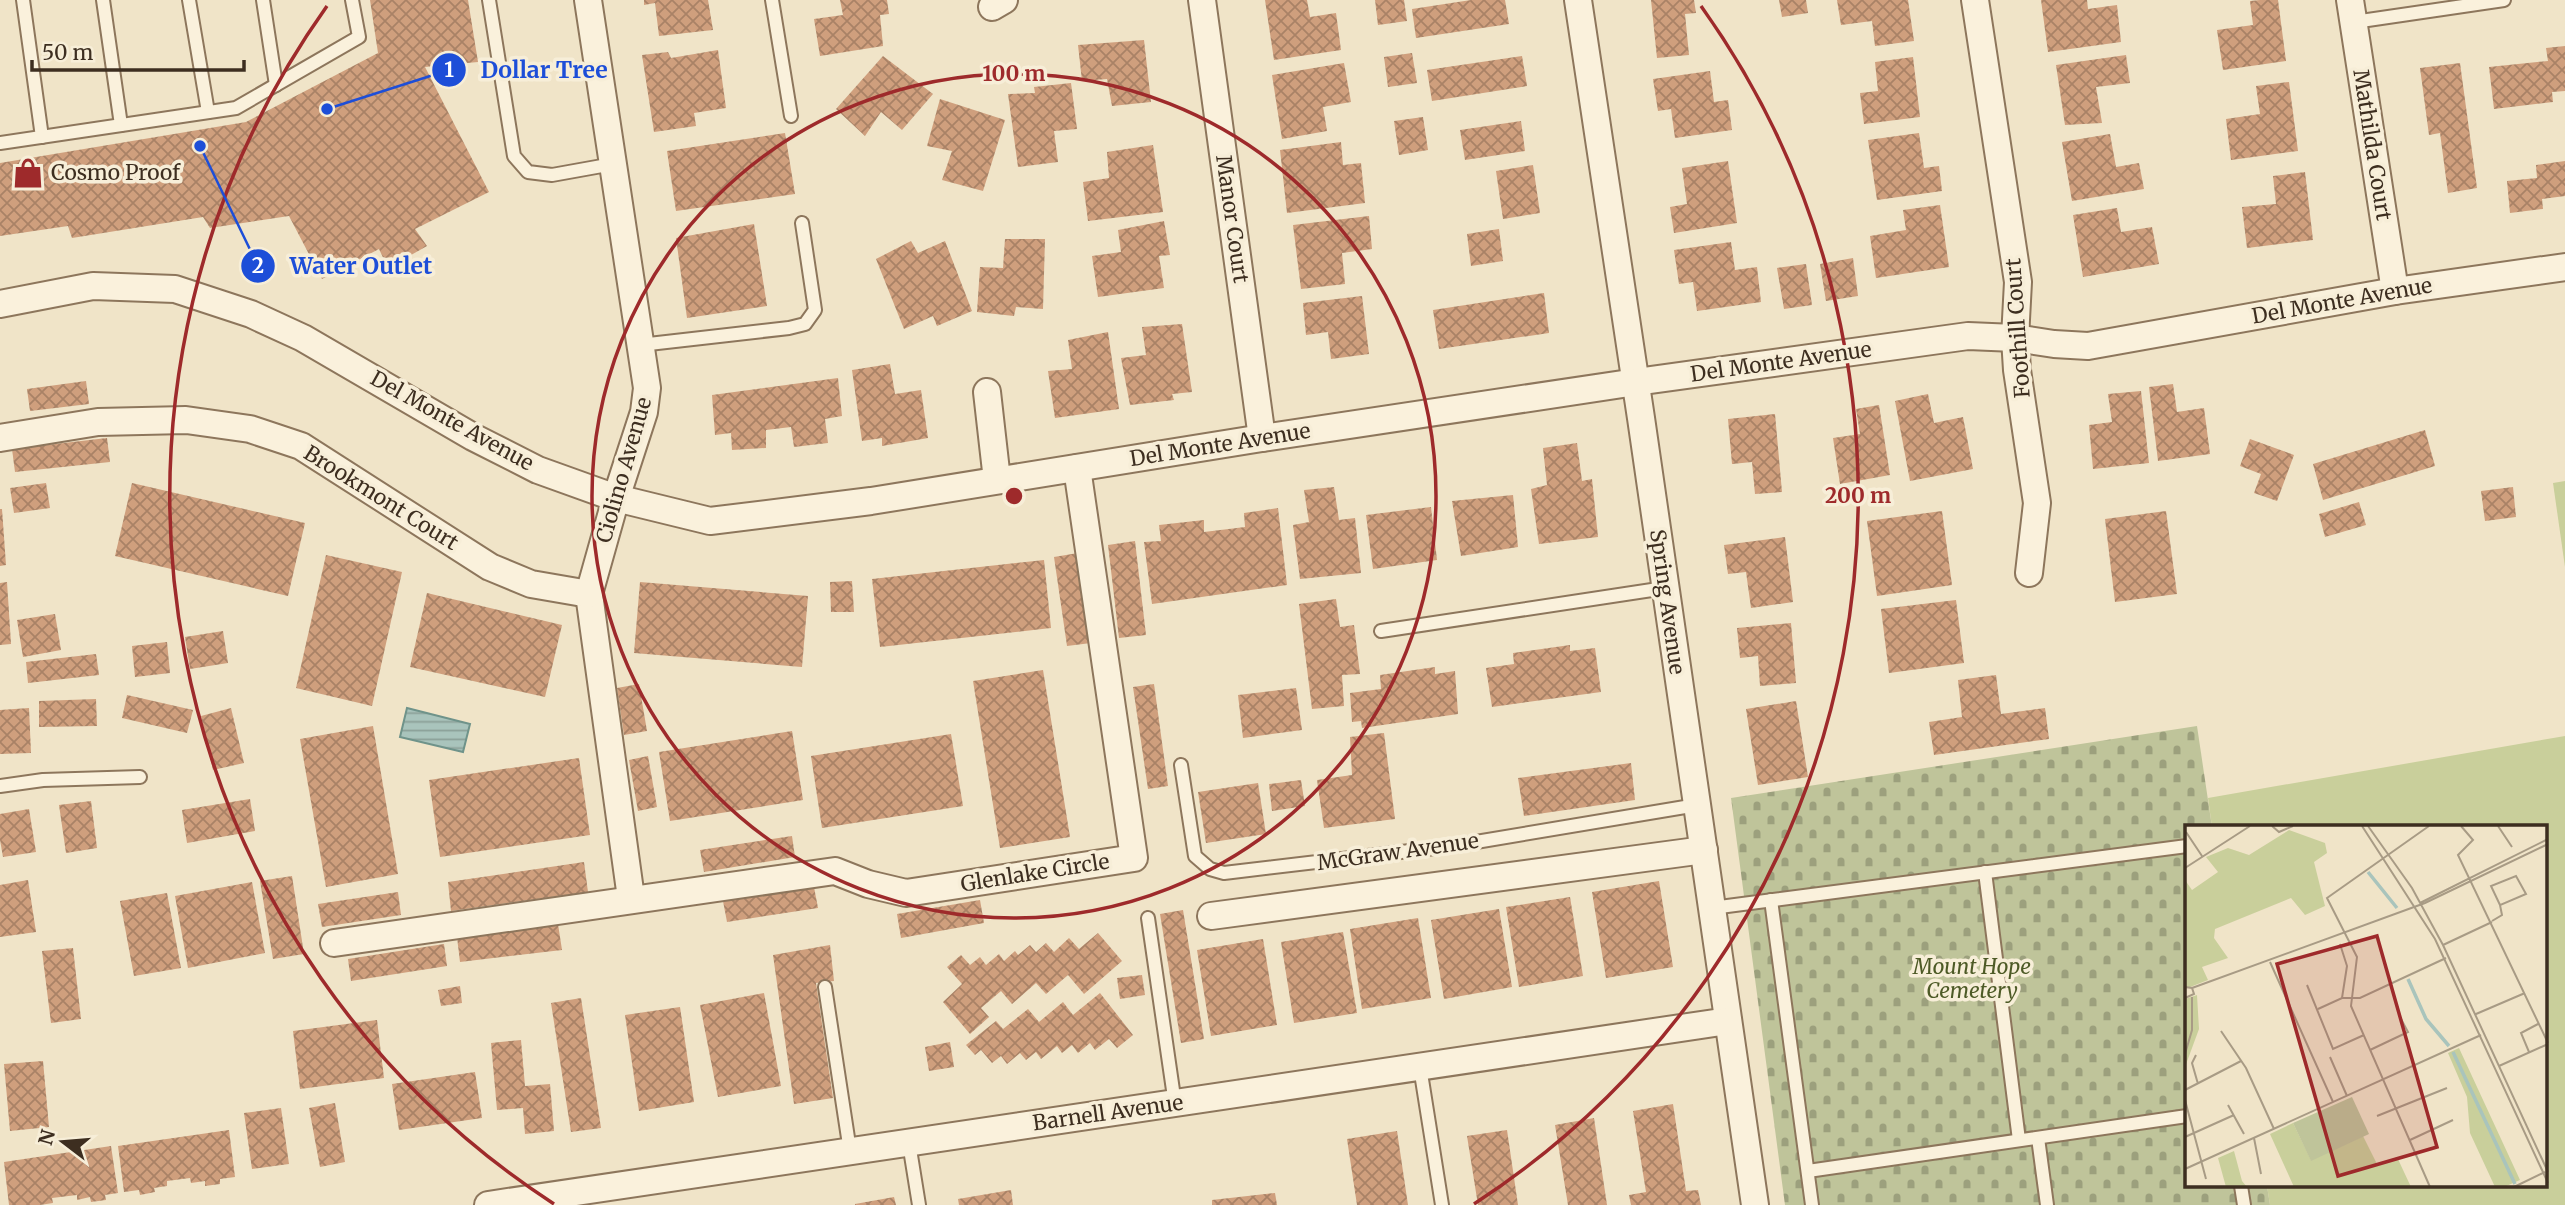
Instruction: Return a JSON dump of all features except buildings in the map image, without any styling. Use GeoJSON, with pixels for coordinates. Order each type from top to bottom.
{"type":"FeatureCollection","features":[{"type":"Feature","properties":{"kind":"street","name":"Ciolino Avenue"},"geometry":{"type":"LineString","coordinates":[[588,0],[647,388],[644,412],[589,594],[631,898]]}},
{"type":"Feature","properties":{"kind":"street","name":"Manor Court"},"geometry":{"type":"LineString","coordinates":[[1202,0],[1262,438]]}},
{"type":"Feature","properties":{"kind":"street","name":"Spring Avenue"},"geometry":{"type":"LineString","coordinates":[[1578,0],[1755,1205]]}},
{"type":"Feature","properties":{"kind":"street","name":"Foothill Court"},"geometry":{"type":"LineString","coordinates":[[1975,0],[2018,282],[2015,338],[2017,370],[2036,503],[2029,573]]}},
{"type":"Feature","properties":{"kind":"street","name":"Mathilda Court"},"geometry":{"type":"LineString","coordinates":[[2352,11],[2395,291]]}},
{"type":"Feature","properties":{"kind":"street","name":"Del Monte Avenue"},"geometry":{"type":"LineString","coordinates":[[0,304],[93,286],[175,289],[251,314],[303,338],[473,437],[538,470],[616,498],[710,521],[998,481],[1636,382],[1968,336],[2088,346],[2395,291],[2565,267]]}},
{"type":"Feature","properties":{"kind":"street"},"geometry":{"type":"LineString","coordinates":[[987,392],[998,481]]}},
{"type":"Feature","properties":{"kind":"street","name":"Brookmont Court"},"geometry":{"type":"LineString","coordinates":[[0,438],[98,422],[186,420],[250,429],[301,446],[490,567],[531,584],[589,594]]}},
{"type":"Feature","properties":{"kind":"street","name":"Glenlake Circle"},"geometry":{"type":"LineString","coordinates":[[631,898],[835,871],[868,884],[906,893],[1135,858],[1077,468]]}},
{"type":"Feature","properties":{"kind":"street","name":"McGraw Avenue"},"geometry":{"type":"LineString","coordinates":[[1211,916],[1704,850]]}},
{"type":"Feature","properties":{"kind":"street"},"geometry":{"type":"LineString","coordinates":[[334,943],[631,898]]}},
{"type":"Feature","properties":{"kind":"street","name":"Barnell Avenue"},"geometry":{"type":"LineString","coordinates":[[488,1205],[1728,1021]]}},
{"type":"Feature","properties":{"kind":"lane"},"geometry":{"type":"LineString","coordinates":[[23,0],[41,137]]}},
{"type":"Feature","properties":{"kind":"lane"},"geometry":{"type":"LineString","coordinates":[[103,0],[121,125]]}},
{"type":"Feature","properties":{"kind":"lane"},"geometry":{"type":"LineString","coordinates":[[189,0],[208,112]]}},
{"type":"Feature","properties":{"kind":"lane"},"geometry":{"type":"LineString","coordinates":[[262,0],[276,85]]}},
{"type":"Feature","properties":{"kind":"lane"},"geometry":{"type":"LineString","coordinates":[[0,143],[236,108],[359,37],[352,0]]}},
{"type":"Feature","properties":{"kind":"lane"},"geometry":{"type":"LineString","coordinates":[[489,0],[514,156],[528,172],[552,175],[613,164]]}},
{"type":"Feature","properties":{"kind":"lane"},"geometry":{"type":"LineString","coordinates":[[772,0],[792,116]]}},
{"type":"Feature","properties":{"kind":"lane"},"geometry":{"type":"LineString","coordinates":[[2352,11],[2504,0]]}},
{"type":"Feature","properties":{"kind":"lane"},"geometry":{"type":"LineString","coordinates":[[640,345],[805,324],[815,310],[802,223]]}},
{"type":"Feature","properties":{"kind":"lane"},"geometry":{"type":"LineString","coordinates":[[1381,631],[1665,588]]}},
{"type":"Feature","properties":{"kind":"lane","name":"McGraw Avenue"},"geometry":{"type":"LineString","coordinates":[[1181,765],[1195,856],[1210,869],[1224,873],[1452,846],[1698,805]]}},
{"type":"Feature","properties":{"kind":"lane"},"geometry":{"type":"LineString","coordinates":[[0,786],[43,780],[140,777]]}},
{"type":"Feature","properties":{"kind":"lane"},"geometry":{"type":"LineString","coordinates":[[1712,908],[2185,846]]}},
{"type":"Feature","properties":{"kind":"lane"},"geometry":{"type":"LineString","coordinates":[[1985,872],[2019,1140]]}},
{"type":"Feature","properties":{"kind":"lane"},"geometry":{"type":"LineString","coordinates":[[1771,900],[1812,1205]]}},
{"type":"Feature","properties":{"kind":"lane"},"geometry":{"type":"LineString","coordinates":[[1148,918],[1175,1104]]}},
{"type":"Feature","properties":{"kind":"lane"},"geometry":{"type":"LineString","coordinates":[[825,986],[850,1151]]}},
{"type":"Feature","properties":{"kind":"lane"},"geometry":{"type":"LineString","coordinates":[[1420,1067],[1442,1205]]}},
{"type":"Feature","properties":{"kind":"lane"},"geometry":{"type":"LineString","coordinates":[[1808,1171],[2185,1116]]}},
{"type":"Feature","properties":{"kind":"lane"},"geometry":{"type":"LineString","coordinates":[[2038,1138],[2047,1205]]}},
{"type":"Feature","properties":{"kind":"lane"},"geometry":{"type":"LineString","coordinates":[[909,1143],[919,1205]]}},
{"type":"Feature","properties":{"kind":"green space"},"geometry":{"type":"Polygon","coordinates":[[[2565,481],[2565,567],[2553,483],[2565,481]]]}},
{"type":"Feature","properties":{"kind":"green space","name":"Mount Hope Cemetery"},"geometry":{"type":"Polygon","coordinates":[[[2197,726],[2212,825],[2185,825],[2185,1188],[2267,1188],[2270,1205],[1785,1205],[1731,798],[2197,726]]]}},
{"type":"Feature","properties":{"kind":"green space"},"geometry":{"type":"Polygon","coordinates":[[[2565,736],[2565,1205],[2270,1205],[2267,1188],[2548,1188],[2548,825],[2212,825],[2208,798],[2565,736]]]}},
{"type":"Feature","properties":{"kind":"water"},"geometry":{"type":"Polygon","coordinates":[[[407,708],[470,724],[463,752],[400,737],[407,708]]]}},
{"type":"Feature","properties":{"kind":"place","name":"Dollar Tree"},"geometry":{"type":"Point","coordinates":[327,109]}},
{"type":"Feature","properties":{"kind":"place","name":"Water Outlet"},"geometry":{"type":"Point","coordinates":[200,146]}},
{"type":"Feature","properties":{"kind":"place","name":"Cosmo Proof"},"geometry":{"type":"Point","coordinates":[28,173]}}]}
